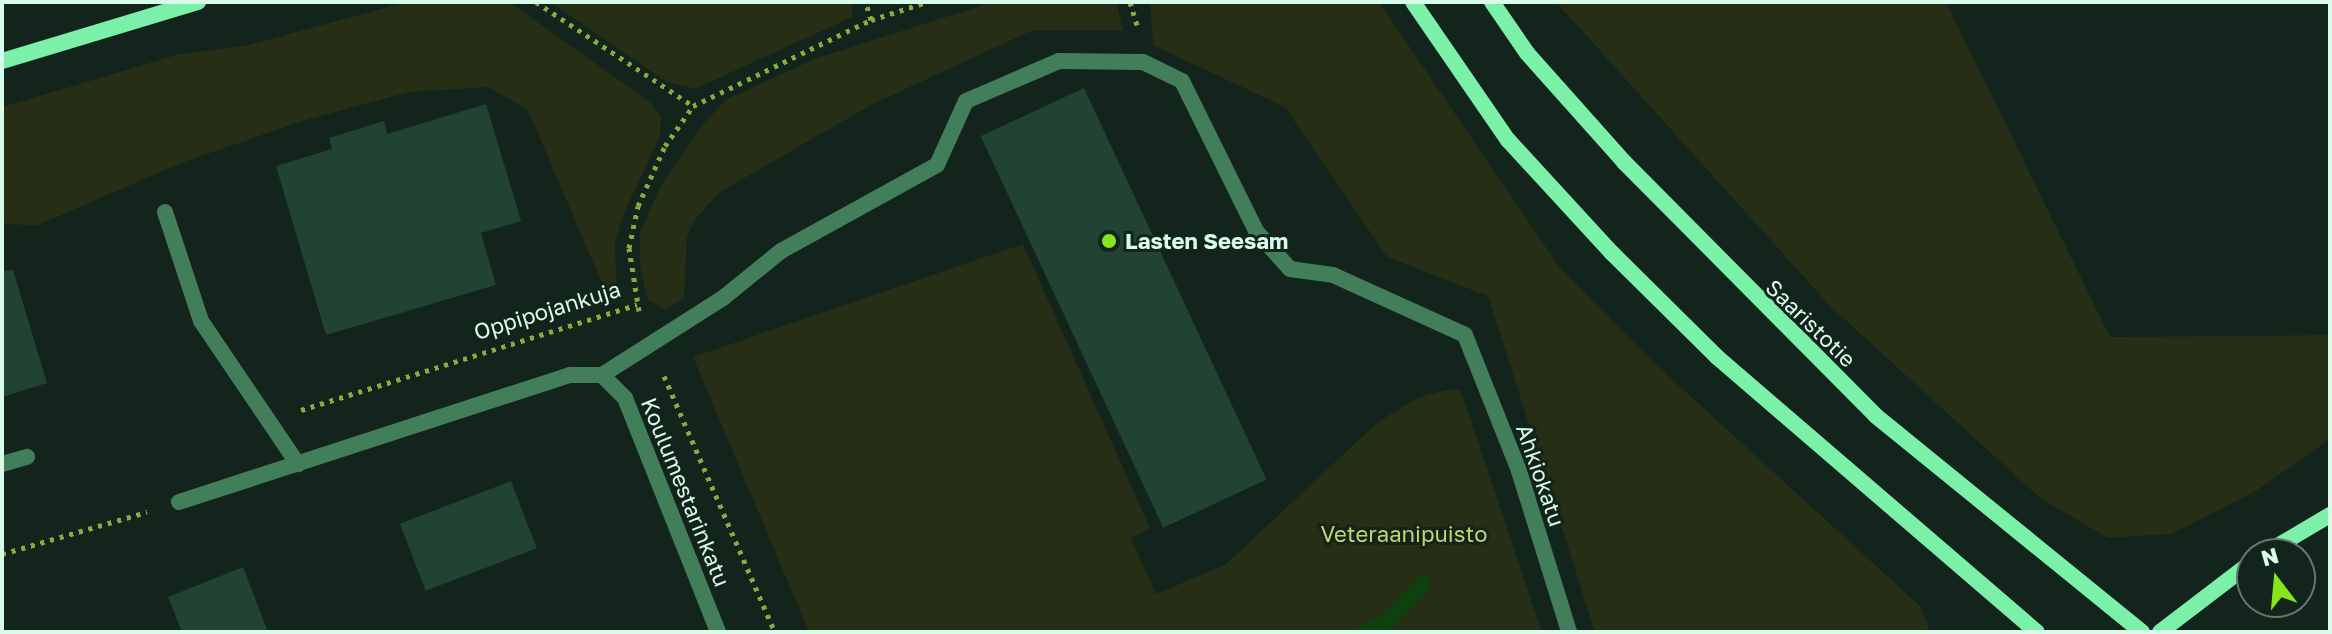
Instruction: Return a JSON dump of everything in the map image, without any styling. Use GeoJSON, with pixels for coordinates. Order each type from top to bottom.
{"type":"FeatureCollection","features":[{"type":"Feature","properties":{"kind":"main road"},"geometry":{"type":"LineString","coordinates":[[2,61],[198,2]]}},
{"type":"Feature","properties":{"kind":"main road"},"geometry":{"type":"LineString","coordinates":[[1413,2],[1508,140],[1612,253],[1717,357],[2037,632]]}},
{"type":"Feature","properties":{"kind":"main road","name":"Saaristotie"},"geometry":{"type":"LineString","coordinates":[[1492,2],[1527,53],[1624,162],[1865,406],[2142,632]]}},
{"type":"Feature","properties":{"kind":"main road"},"geometry":{"type":"LineString","coordinates":[[2291,538],[2330,515]]}},
{"type":"Feature","properties":{"kind":"main road"},"geometry":{"type":"LineString","coordinates":[[2160,632],[2236,574]]}},
{"type":"Feature","properties":{"kind":"street","name":"Ahkiokatu"},"geometry":{"type":"LineString","coordinates":[[652,340],[723,298],[781,251],[937,165],[966,101],[1059,61],[1143,62],[1182,81],[1256,231],[1290,269],[1333,275],[1465,335],[1519,471],[1569,632]]}},
{"type":"Feature","properties":{"kind":"street"},"geometry":{"type":"LineString","coordinates":[[165,212],[201,321],[298,464]]}},
{"type":"Feature","properties":{"kind":"street"},"geometry":{"type":"LineString","coordinates":[[179,502],[570,375],[602,375],[652,340]]}},
{"type":"Feature","properties":{"kind":"street","name":"Koulumestarinkatu"},"geometry":{"type":"LineString","coordinates":[[602,375],[625,398],[718,632]]}},
{"type":"Feature","properties":{"kind":"street"},"geometry":{"type":"LineString","coordinates":[[2,464],[27,457]]}},
{"type":"Feature","properties":{"kind":"path"},"geometry":{"type":"LineString","coordinates":[[536,2],[693,106]]}},
{"type":"Feature","properties":{"kind":"path"},"geometry":{"type":"LineString","coordinates":[[866,2],[871,20]]}},
{"type":"Feature","properties":{"kind":"path","name":"Oppipojankuja"},"geometry":{"type":"LineString","coordinates":[[270,422],[637,305],[629,248],[638,206],[665,146],[693,106],[871,20],[927,2]]}},
{"type":"Feature","properties":{"kind":"path"},"geometry":{"type":"LineString","coordinates":[[637,305],[775,632]]}},
{"type":"Feature","properties":{"kind":"path"},"geometry":{"type":"LineString","coordinates":[[2,554],[179,502]]}},
{"type":"Feature","properties":{"kind":"green space"},"geometry":{"type":"Polygon","coordinates":[[[407,2],[509,2],[650,102],[661,116],[660,137],[623,215],[615,244],[617,295],[609,300],[528,110],[488,87],[409,92],[302,121],[181,163],[36,226],[2,223],[2,107],[180,54],[245,46],[407,2]]]}},
{"type":"Feature","properties":{"kind":"green space"},"geometry":{"type":"Polygon","coordinates":[[[550,2],[852,2],[852,17],[695,89],[667,82],[550,2]]]}},
{"type":"Feature","properties":{"kind":"green space"},"geometry":{"type":"Polygon","coordinates":[[[993,2],[1116,2],[1123,30],[1033,30],[873,104],[720,192],[696,218],[687,236],[684,298],[665,310],[648,300],[640,267],[640,233],[660,187],[702,125],[727,99],[817,58],[993,2]]]}},
{"type":"Feature","properties":{"kind":"green space"},"geometry":{"type":"Polygon","coordinates":[[[1150,2],[1379,2],[1560,268],[1652,361],[1921,607],[1930,632],[1595,632],[1488,296],[1387,257],[1285,107],[1153,45],[1150,2]]]}},
{"type":"Feature","properties":{"kind":"green space"},"geometry":{"type":"Polygon","coordinates":[[[1556,2],[1946,2],[2110,337],[2330,335],[2330,439],[2256,491],[2171,534],[2108,538],[2040,498],[1830,306],[1556,2]]]}},
{"type":"Feature","properties":{"kind":"green space","name":"Veteraanipuisto"},"geometry":{"type":"Polygon","coordinates":[[[1023,244],[1150,528],[1131,538],[1156,594],[1225,565],[1378,422],[1419,397],[1450,389],[1461,391],[1542,632],[809,632],[693,357],[1023,244]]]}},
{"type":"Feature","properties":{"kind":"building"},"geometry":{"type":"Polygon","coordinates":[[[1084,88],[1267,480],[1163,528],[981,136],[1084,88]]]}},
{"type":"Feature","properties":{"kind":"building"},"geometry":{"type":"Polygon","coordinates":[[[486,104],[521,221],[481,233],[496,285],[326,335],[276,166],[332,149],[329,138],[384,121],[387,134],[486,104]]]}},
{"type":"Feature","properties":{"kind":"building"},"geometry":{"type":"Polygon","coordinates":[[[13,270],[47,383],[2,397],[2,271],[13,270]]]}},
{"type":"Feature","properties":{"kind":"building"},"geometry":{"type":"Polygon","coordinates":[[[511,481],[537,548],[426,591],[400,524],[511,481]]]}},
{"type":"Feature","properties":{"kind":"building"},"geometry":{"type":"Polygon","coordinates":[[[243,567],[268,632],[182,632],[168,597],[243,567]]]}},
{"type":"Feature","properties":{"kind":"waterway"},"geometry":{"type":"LineString","coordinates":[[1364,632],[1383,626],[1424,583]]}},
{"type":"Feature","properties":{"kind":"place","name":"Lasten Seesam"},"geometry":{"type":"Point","coordinates":[1109,241]}}]}
